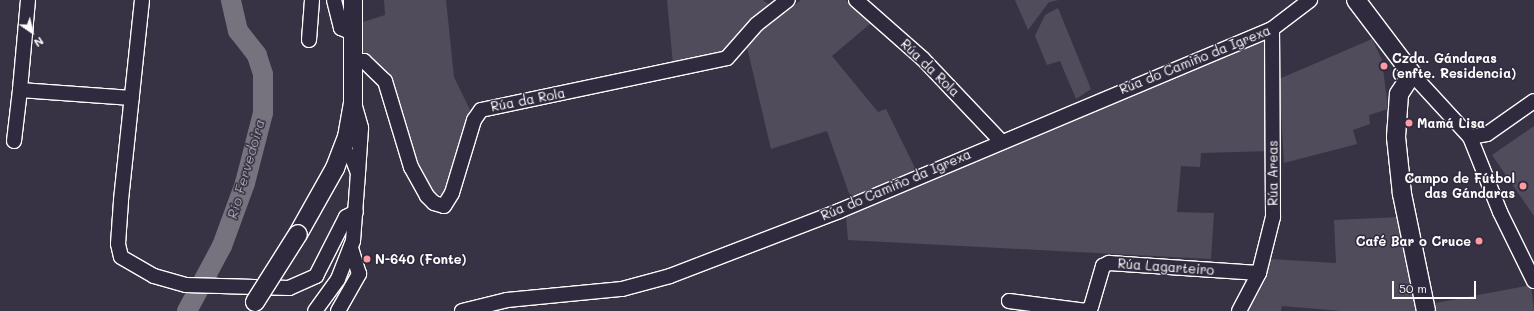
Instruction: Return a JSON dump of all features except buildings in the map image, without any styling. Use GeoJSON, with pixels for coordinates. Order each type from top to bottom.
{"type":"FeatureCollection","features":[{"type":"Feature","properties":{"kind":"main road"},"geometry":{"type":"LineString","coordinates":[[252,307],[298,234],[342,152],[353,102],[353,0]]}},
{"type":"Feature","properties":{"kind":"main road"},"geometry":{"type":"LineString","coordinates":[[1356,0],[1412,74],[1399,94],[1396,137],[1402,194],[1426,311]]}},
{"type":"Feature","properties":{"kind":"street"},"geometry":{"type":"LineString","coordinates":[[14,141],[28,0]]}},
{"type":"Feature","properties":{"kind":"street"},"geometry":{"type":"LineString","coordinates":[[142,0],[120,215],[121,257],[154,276],[186,284],[210,288],[289,288],[309,282],[325,262],[346,217],[356,212]]}},
{"type":"Feature","properties":{"kind":"street"},"geometry":{"type":"LineString","coordinates":[[309,40],[312,0]]}},
{"type":"Feature","properties":{"kind":"street"},"geometry":{"type":"LineString","coordinates":[[334,0],[341,28],[354,34]]}},
{"type":"Feature","properties":{"kind":"street","name":"Rúa da Rola"},"geometry":{"type":"LineString","coordinates":[[354,61],[367,63],[385,81],[411,167],[427,196],[434,203],[444,206],[452,193],[474,120],[481,110],[727,58],[757,24],[788,0]]}},
{"type":"Feature","properties":{"kind":"street","name":"Rúa da Rola"},"geometry":{"type":"LineString","coordinates":[[856,0],[923,60],[1000,140]]}},
{"type":"Feature","properties":{"kind":"street","name":"Rúa do Camiño da Igrexa"},"geometry":{"type":"LineString","coordinates":[[462,311],[507,300],[622,289],[670,276],[839,211],[1000,140],[1272,29],[1310,0]]}},
{"type":"Feature","properties":{"kind":"street","name":"Rúa Areas"},"geometry":{"type":"LineString","coordinates":[[1239,311],[1259,273],[1273,217],[1272,29]]}},
{"type":"Feature","properties":{"kind":"street"},"geometry":{"type":"LineString","coordinates":[[1412,74],[1468,137],[1500,212],[1534,281]]}},
{"type":"Feature","properties":{"kind":"street"},"geometry":{"type":"LineString","coordinates":[[20,90],[132,98]]}},
{"type":"Feature","properties":{"kind":"street"},"geometry":{"type":"LineString","coordinates":[[1468,137],[1487,134],[1534,101]]}},
{"type":"Feature","properties":{"kind":"street"},"geometry":{"type":"LineString","coordinates":[[315,311],[338,279],[351,248],[356,212],[361,128],[353,102]]}},
{"type":"Feature","properties":{"kind":"street"},"geometry":{"type":"LineString","coordinates":[[342,152],[352,158],[358,173]]}},
{"type":"Feature","properties":{"kind":"street"},"geometry":{"type":"LineString","coordinates":[[338,311],[359,274],[351,248]]}},
{"type":"Feature","properties":{"kind":"street","name":"Rúa Lagarteiro"},"geometry":{"type":"LineString","coordinates":[[1009,301],[1086,311],[1091,307],[1103,266],[1109,263],[1259,273]]}},
{"type":"Feature","properties":{"kind":"shaded area"},"geometry":{"type":"Polygon","coordinates":[[[384,0],[446,0],[454,77],[470,110],[452,186],[441,195],[431,190],[409,151],[389,79],[362,56],[363,22],[385,15],[384,0]]]}},
{"type":"Feature","properties":{"kind":"shaded area"},"geometry":{"type":"Polygon","coordinates":[[[667,0],[763,0],[773,8],[725,54],[673,64],[667,0]]]}},
{"type":"Feature","properties":{"kind":"shaded area"},"geometry":{"type":"Polygon","coordinates":[[[801,0],[846,0],[871,23],[832,56],[878,112],[886,109],[917,172],[851,199],[827,131],[771,149],[746,43],[801,0]]]}},
{"type":"Feature","properties":{"kind":"shaded area"},"geometry":{"type":"Polygon","coordinates":[[[1015,0],[1059,0],[1049,2],[1028,30],[1015,0]]]}},
{"type":"Feature","properties":{"kind":"shaded area"},"geometry":{"type":"Polygon","coordinates":[[[1058,8],[1091,89],[1076,99],[1060,61],[1047,65],[1035,36],[1045,15],[1058,8]]]}},
{"type":"Feature","properties":{"kind":"shaded area"},"geometry":{"type":"Polygon","coordinates":[[[1266,39],[1270,151],[1201,153],[1200,167],[1181,166],[1177,212],[1214,213],[1211,259],[848,240],[846,216],[1266,39]]]}},
{"type":"Feature","properties":{"kind":"shaded area"},"geometry":{"type":"Polygon","coordinates":[[[1372,39],[1382,60],[1388,109],[1369,115],[1370,124],[1353,130],[1357,144],[1284,163],[1279,79],[1372,39]]]}},
{"type":"Feature","properties":{"kind":"shaded area","name":"Campo de Fútbol das Gándaras"},"geometry":{"type":"Polygon","coordinates":[[[1534,126],[1534,216],[1492,155],[1534,126]]]}},
{"type":"Feature","properties":{"kind":"shaded area"},"geometry":{"type":"Polygon","coordinates":[[[1400,217],[1420,311],[1341,311],[1282,306],[1281,311],[1248,311],[1266,279],[1270,259],[1336,263],[1334,220],[1400,217]]]}},
{"type":"Feature","properties":{"kind":"shaded area"},"geometry":{"type":"Polygon","coordinates":[[[1531,285],[1534,311],[1431,311],[1430,304],[1531,285]]]}},
{"type":"Feature","properties":{"kind":"waterway","name":"Río Fervedoira"},"geometry":{"type":"LineString","coordinates":[[187,311],[222,246],[245,183],[263,113],[263,74],[257,55],[238,31],[231,0]]}},
{"type":"Feature","properties":{"kind":"place","name":"Czda. Gándaras (enfte. Residencia)"},"geometry":{"type":"Point","coordinates":[1384,66]}},
{"type":"Feature","properties":{"kind":"place","name":"Mamá Lisa"},"geometry":{"type":"Point","coordinates":[1409,123]}},
{"type":"Feature","properties":{"kind":"place","name":"Campo de Fútbol das Gándaras"},"geometry":{"type":"Point","coordinates":[1523,186]}},
{"type":"Feature","properties":{"kind":"place","name":"Café Bar o Cruce"},"geometry":{"type":"Point","coordinates":[1479,241]}},
{"type":"Feature","properties":{"kind":"place","name":"N-640 (Fonte)"},"geometry":{"type":"Point","coordinates":[367,259]}}]}
